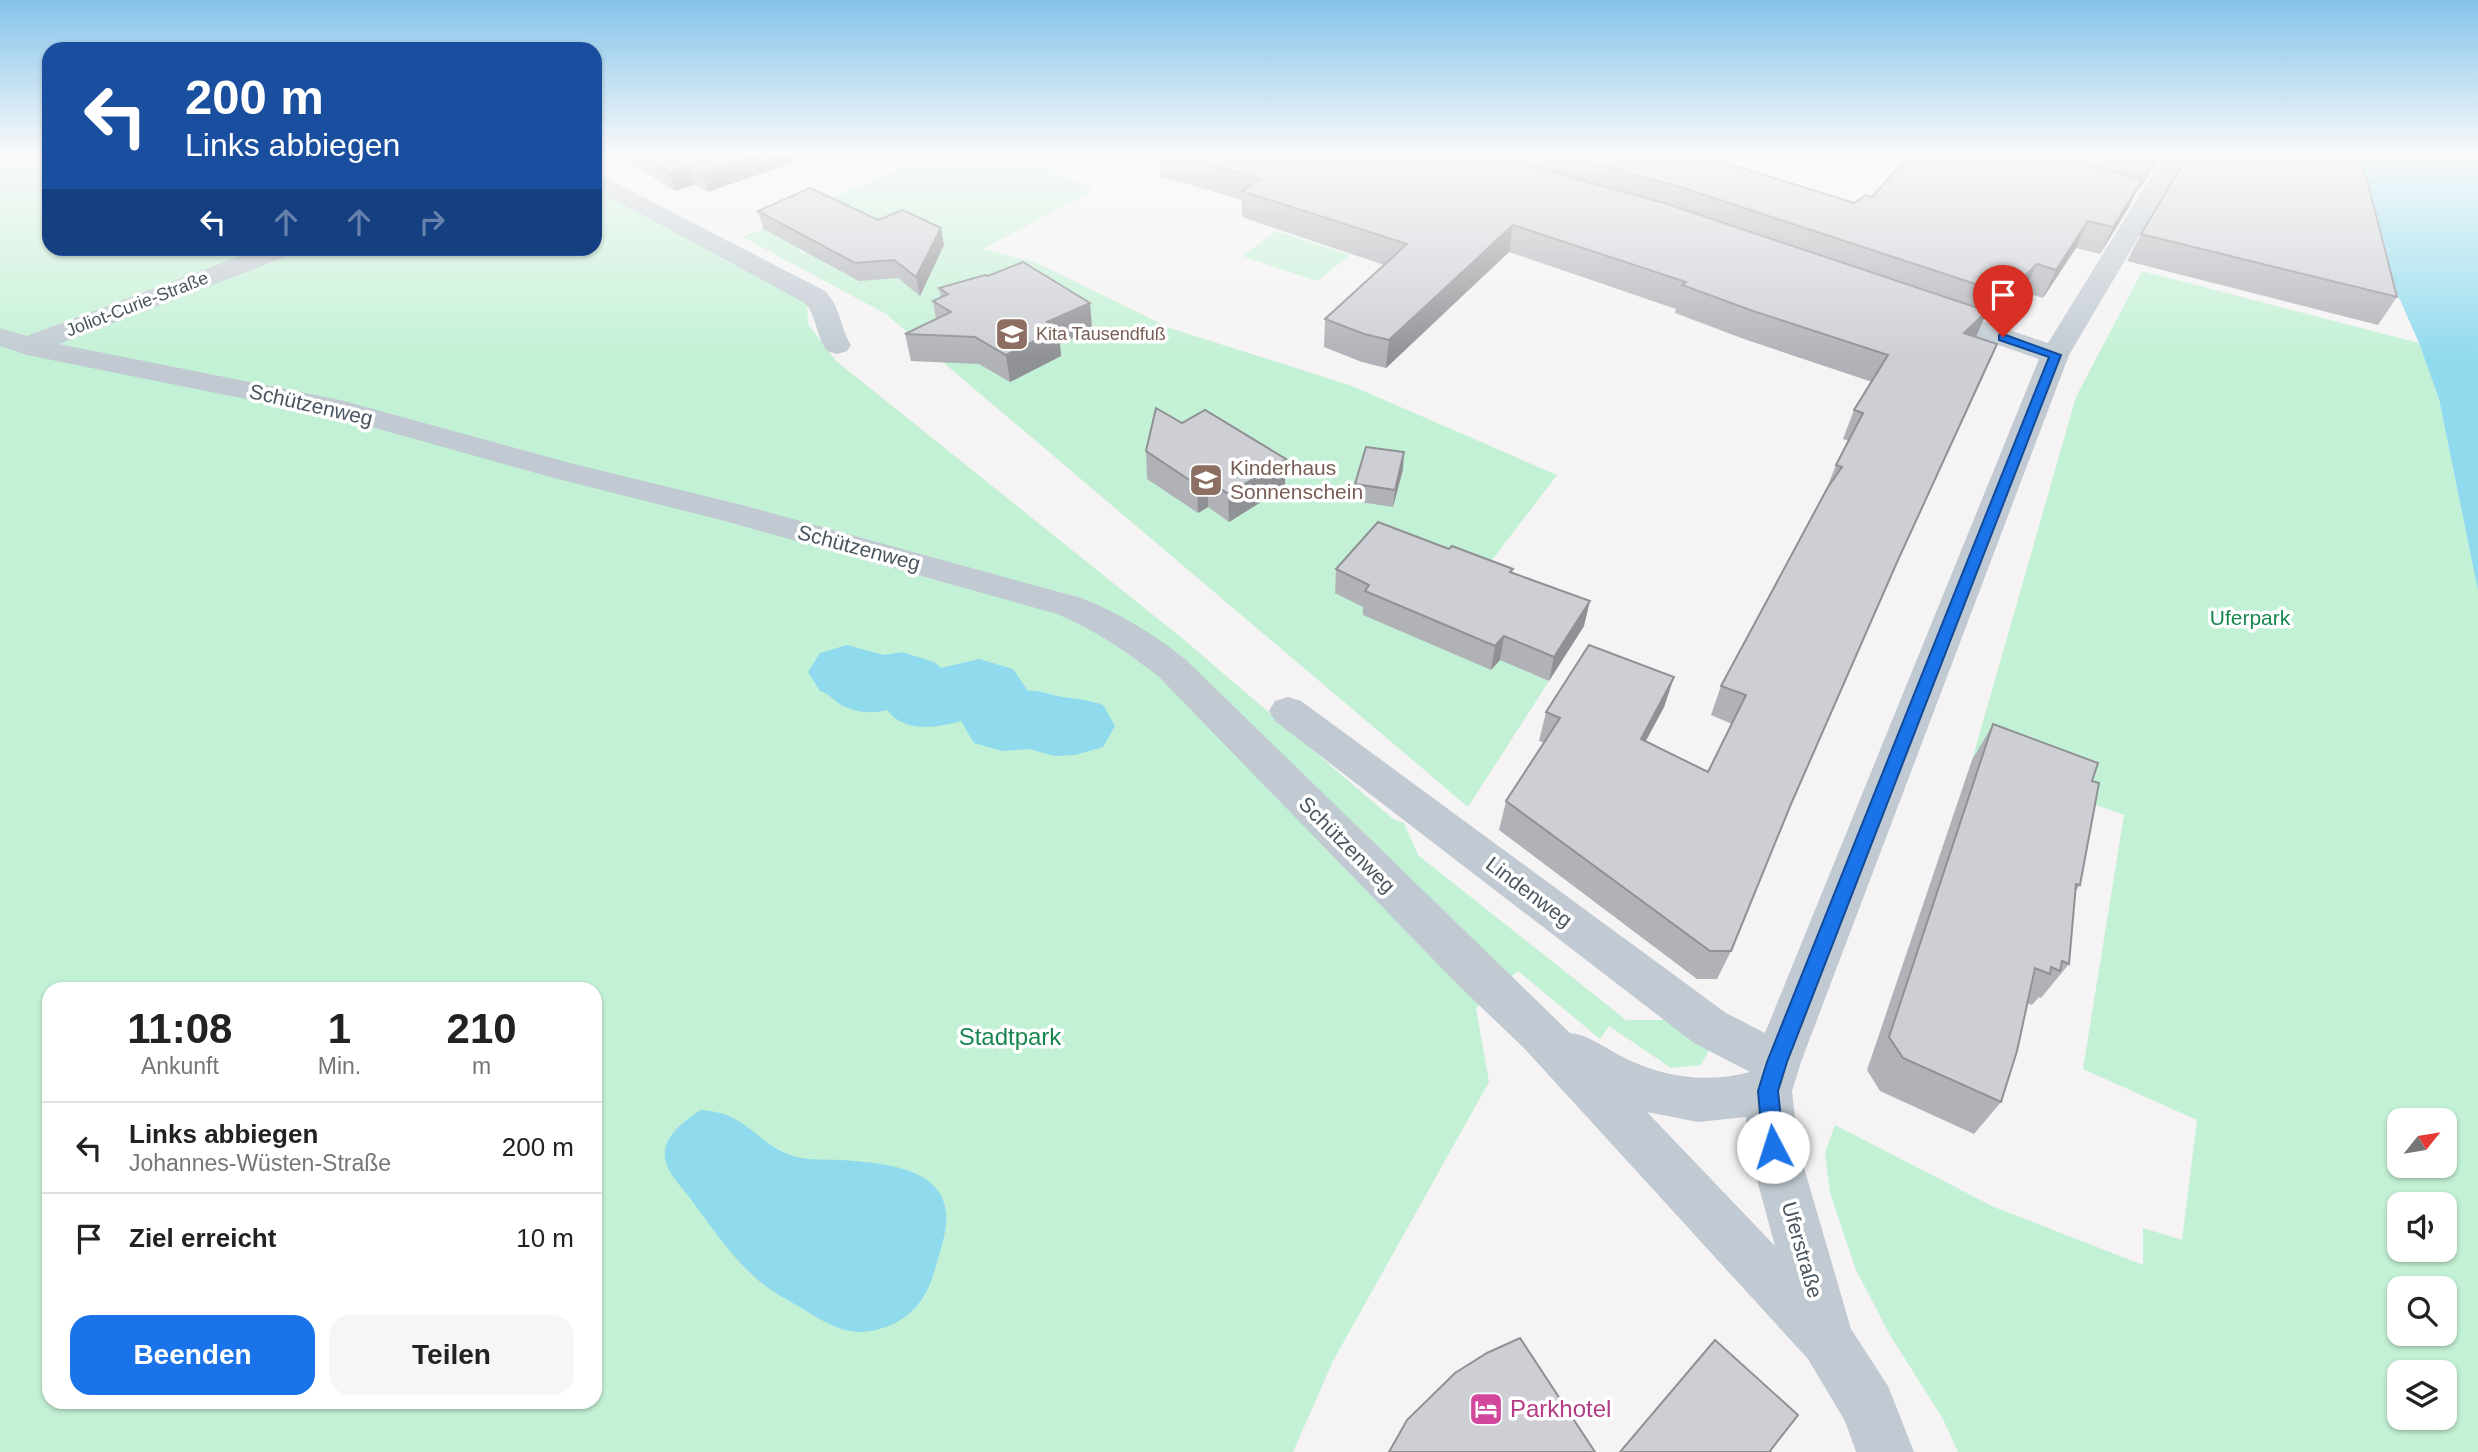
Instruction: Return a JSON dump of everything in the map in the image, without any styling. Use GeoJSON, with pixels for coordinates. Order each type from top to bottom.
{"type":"FeatureCollection","features":[{"type":"Feature","properties":{"kind":"street"},"geometry":{"type":"LineString","coordinates":[[677,223],[815,297],[825,306],[829,317],[828,329],[837,345]]}},
{"type":"Feature","properties":{"kind":"street","name":"Uferstraße"},"geometry":{"type":"LineString","coordinates":[[1827,1340],[1773,1147],[1773,1077],[2055,355],[2134,223]]}},
{"type":"Feature","properties":{"kind":"street","name":"Joliot-Curie-Straße"},"geometry":{"type":"LineString","coordinates":[[9,346],[264,256]]}},
{"type":"Feature","properties":{"kind":"street"},"geometry":{"type":"LineString","coordinates":[[1913,306],[2055,355]]}},
{"type":"Feature","properties":{"kind":"street","name":"Schützenweg"},"geometry":{"type":"LineString","coordinates":[[9,346],[340,410],[730,512],[1069,606],[1101,619],[1135,639],[1172,668],[1426,924],[1540,1033],[1827,1340]]}},
{"type":"Feature","properties":{"kind":"street","name":"Lindenweg"},"geometry":{"type":"LineString","coordinates":[[1288,711],[1773,1077]]}},
{"type":"Feature","properties":{"kind":"street","name":"Schützenweg"},"geometry":{"type":"LineString","coordinates":[[1540,1033],[1626,1081],[1663,1096],[1706,1100],[1773,1077]]}},
{"type":"Feature","properties":{"kind":"street"},"geometry":{"type":"LineString","coordinates":[[1827,1340],[1868,1406],[1885,1452]]}},
{"type":"Feature","properties":{"kind":"green space","name":"Stadtpark"},"geometry":{"type":"Polygon","coordinates":[[[0,223],[42,223],[42,256],[602,256],[602,223],[660,223],[807,303],[808,324],[836,361],[1183,639],[1393,819],[1404,823],[1418,855],[1626,1020],[1673,1020],[1710,1048],[1701,1065],[1671,1068],[1609,1026],[1600,1039],[1518,971],[1476,1008],[1489,1082],[1333,1361],[1293,1452],[0,1452],[0,223]]]}},
{"type":"Feature","properties":{"kind":"green space"},"geometry":{"type":"Polygon","coordinates":[[[812,223],[1032,223],[982,249],[1037,263],[1170,328],[1352,386],[1557,475],[1476,581],[1490,670],[1500,660],[1549,681],[1468,807],[886,314],[743,237],[763,229],[801,250],[799,251],[808,253],[812,223]],[[885,236],[827,264],[847,274],[856,270],[885,236]]]}},
{"type":"Feature","properties":{"kind":"green space"},"geometry":{"type":"Polygon","coordinates":[[[1276,231],[1350,255],[1317,281],[1242,256],[1276,231]]]}},
{"type":"Feature","properties":{"kind":"green space","name":"Uferpark"},"geometry":{"type":"Polygon","coordinates":[[[2142,271],[2419,343],[2439,399],[2478,591],[2478,1452],[1958,1452],[1943,1419],[1890,1335],[1856,1270],[1830,1193],[1825,1153],[1835,1125],[1994,1207],[2143,1265],[2143,1228],[2182,1240],[2197,1120],[2083,1069],[2124,815],[1972,760],[2076,397],[2142,271]]]}},
{"type":"Feature","properties":{"kind":"water"},"geometry":{"type":"Polygon","coordinates":[[[2366,223],[2478,223],[2478,591],[2439,399],[2419,343],[2366,223]]]}},
{"type":"Feature","properties":{"kind":"water"},"geometry":{"type":"Polygon","coordinates":[[[701,1110],[730,1116],[780,1151],[799,1158],[889,1165],[920,1176],[933,1184],[942,1196],[946,1226],[932,1280],[915,1308],[888,1326],[856,1332],[821,1320],[758,1280],[722,1241],[675,1180],[666,1164],[665,1150],[671,1136],[701,1110]]]}},
{"type":"Feature","properties":{"kind":"building"},"geometry":{"type":"Polygon","coordinates":[[[780,223],[930,223],[941,228],[916,277],[894,260],[855,263],[780,223]]]}},
{"type":"Feature","properties":{"kind":"building"},"geometry":{"type":"Polygon","coordinates":[[[1341,223],[1723,223],[1987,311],[1964,333],[1997,344],[1791,804],[1731,951],[1710,951],[1506,801],[1560,718],[1546,712],[1589,645],[1674,677],[1641,739],[1708,772],[1746,695],[1721,686],[1828,487],[1842,467],[1836,465],[1863,413],[1854,410],[1888,355],[1682,285],[1686,282],[1513,225],[1389,340],[1325,319],[1407,244],[1341,223]]]}},
{"type":"Feature","properties":{"kind":"building"},"geometry":{"type":"Polygon","coordinates":[[[1789,223],[2087,223],[2056,270],[2037,264],[2006,294],[1789,223]]]}},
{"type":"Feature","properties":{"kind":"building"},"geometry":{"type":"Polygon","coordinates":[[[2095,223],[2116,223],[2113,227],[2095,223]]]}},
{"type":"Feature","properties":{"kind":"building"},"geometry":{"type":"Polygon","coordinates":[[[2148,223],[2378,223],[2397,297],[2141,234],[2148,223]]]}},
{"type":"Feature","properties":{"kind":"building"},"geometry":{"type":"Polygon","coordinates":[[[1023,262],[1090,303],[1047,322],[1058,329],[1006,355],[975,337],[905,334],[951,312],[933,301],[948,294],[939,288],[988,276],[1023,262]]]}},
{"type":"Feature","properties":{"kind":"building"},"geometry":{"type":"Polygon","coordinates":[[[1156,408],[1182,423],[1205,410],[1286,459],[1228,494],[1208,479],[1197,485],[1146,451],[1156,408]]]}},
{"type":"Feature","properties":{"kind":"building"},"geometry":{"type":"Polygon","coordinates":[[[1366,447],[1404,452],[1395,490],[1355,484],[1366,447]]]}},
{"type":"Feature","properties":{"kind":"building"},"geometry":{"type":"Polygon","coordinates":[[[1378,522],[1449,549],[1452,546],[1513,569],[1510,572],[1590,601],[1554,657],[1504,636],[1495,646],[1365,591],[1369,585],[1336,569],[1378,522]]]}},
{"type":"Feature","properties":{"kind":"building"},"geometry":{"type":"Polygon","coordinates":[[[1993,724],[2098,763],[2092,781],[2099,783],[2080,885],[2076,884],[2069,964],[2062,961],[2060,971],[2051,967],[2050,974],[2035,968],[2017,1051],[2001,1102],[1903,1058],[1889,1037],[1993,724]]]}},
{"type":"Feature","properties":{"kind":"building","name":"Parkhotel"},"geometry":{"type":"Polygon","coordinates":[[[1520,1338],[1595,1452],[1389,1452],[1407,1420],[1455,1373],[1487,1353],[1520,1338]]]}},
{"type":"Feature","properties":{"kind":"building","name":"Parkhotel"},"geometry":{"type":"Polygon","coordinates":[[[1715,1340],[1798,1415],[1771,1452],[1620,1452],[1715,1340]]]}},
{"type":"Feature","properties":{"kind":"waterway"},"geometry":{"type":"LineString","coordinates":[[847,672],[854,672],[870,686],[894,680],[907,681],[926,700],[979,687],[991,695],[1002,722],[1039,719],[1054,727],[1075,726]]}},
{"type":"Feature","properties":{"kind":"place","name":"Kita Tausendfuß"},"geometry":{"type":"Point","coordinates":[1012,334]}},
{"type":"Feature","properties":{"kind":"place","name":"Kinderhaus Sonnenschein"},"geometry":{"type":"Point","coordinates":[1206,480]}},
{"type":"Feature","properties":{"kind":"place","name":"Parkhotel"},"geometry":{"type":"Point","coordinates":[1486,1409]}},
{"type":"Feature","properties":{"kind":"route"},"geometry":{"type":"LineString","coordinates":[[1773,1147],[1768,1091],[1777,1062],[2055,355],[2003,337]]}}]}
